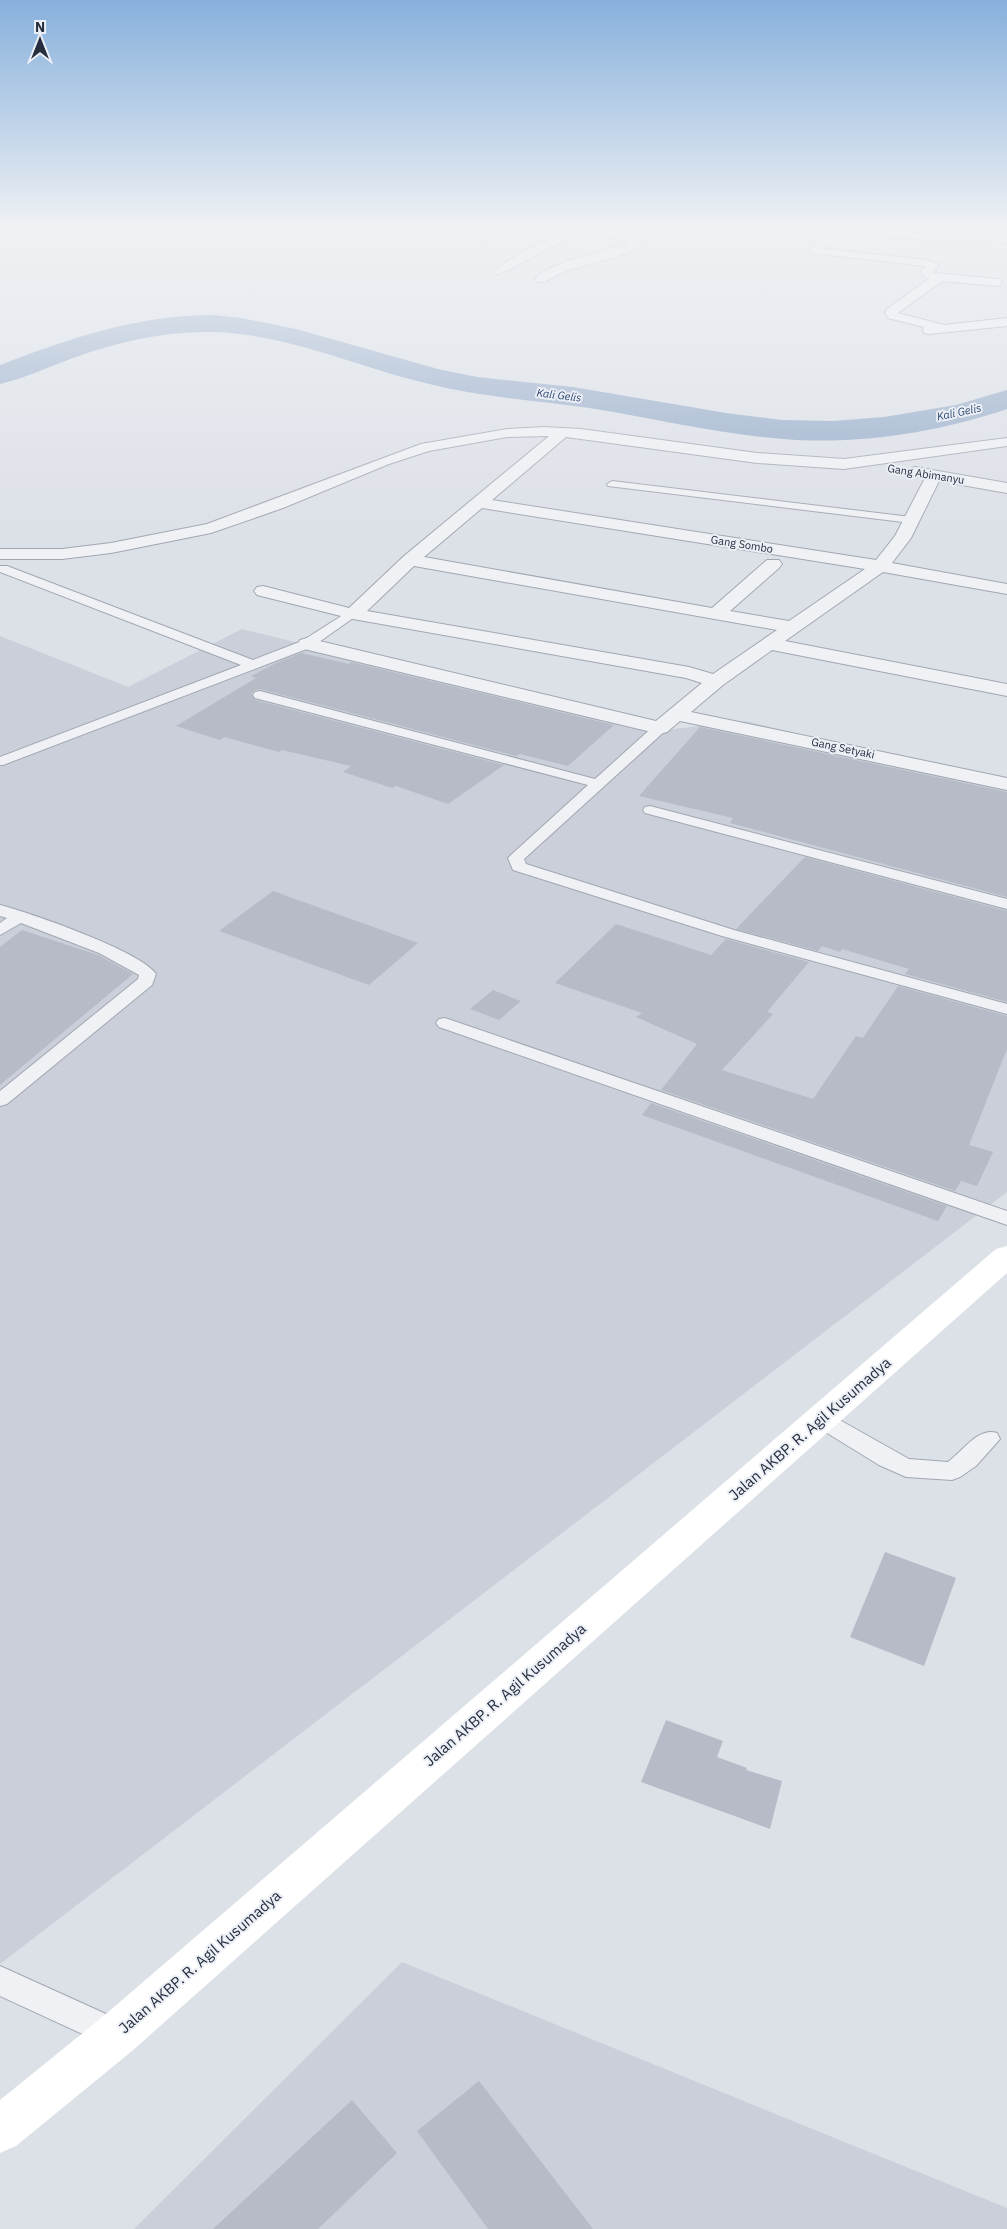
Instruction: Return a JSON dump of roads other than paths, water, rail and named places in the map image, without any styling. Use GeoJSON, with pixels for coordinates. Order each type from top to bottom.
{"type":"FeatureCollection","features":[{"type":"Feature","properties":{"kind":"main road","name":"Jalan AKBP. R. Agil Kusumadya"},"geometry":{"type":"LineString","coordinates":[[0,2130],[116,2035],[1007,1256]]}},
{"type":"Feature","properties":{"kind":"street"},"geometry":{"type":"LineString","coordinates":[[907,332],[920,331]]}},
{"type":"Feature","properties":{"kind":"street"},"geometry":{"type":"LineString","coordinates":[[353,614],[410,560],[563,432]]}},
{"type":"Feature","properties":{"kind":"street"},"geometry":{"type":"LineString","coordinates":[[2,561],[150,542],[211,528],[384,460],[426,447],[507,433],[563,432],[757,458],[844,464],[1007,442]]}},
{"type":"Feature","properties":{"kind":"street"},"geometry":{"type":"LineString","coordinates":[[980,446],[1007,451]]}},
{"type":"Feature","properties":{"kind":"street","name":"Gang Abimanyu"},"geometry":{"type":"LineString","coordinates":[[844,464],[934,475],[1007,488]]}},
{"type":"Feature","properties":{"kind":"street"},"geometry":{"type":"LineString","coordinates":[[307,644],[660,728],[678,715],[716,681],[880,566],[903,538],[934,475]]}},
{"type":"Feature","properties":{"kind":"street","name":"Gang Sombo"},"geometry":{"type":"LineString","coordinates":[[477,502],[880,566],[1007,589]]}},
{"type":"Feature","properties":{"kind":"street"},"geometry":{"type":"LineString","coordinates":[[410,560],[792,628]]}},
{"type":"Feature","properties":{"kind":"street"},"geometry":{"type":"LineString","coordinates":[[716,614],[773,564]]}},
{"type":"Feature","properties":{"kind":"street"},"geometry":{"type":"LineString","coordinates":[[264,591],[353,614],[689,673],[716,681]]}},
{"type":"Feature","properties":{"kind":"street"},"geometry":{"type":"LineString","coordinates":[[769,644],[1007,690]]}},
{"type":"Feature","properties":{"kind":"street","name":"Gang Setyaki"},"geometry":{"type":"LineString","coordinates":[[678,715],[1007,784]]}},
{"type":"Feature","properties":{"kind":"lane"},"geometry":{"type":"LineString","coordinates":[[612,484],[911,520]]}},
{"type":"Feature","properties":{"kind":"lane"},"geometry":{"type":"LineString","coordinates":[[2,561],[253,665]]}},
{"type":"Feature","properties":{"kind":"lane"},"geometry":{"type":"LineString","coordinates":[[3,761],[307,644],[353,614]]}},
{"type":"Feature","properties":{"kind":"lane"},"geometry":{"type":"LineString","coordinates":[[260,695],[600,784]]}},
{"type":"Feature","properties":{"kind":"lane"},"geometry":{"type":"LineString","coordinates":[[660,728],[516,858],[519,867],[728,933],[1007,1009]]}},
{"type":"Feature","properties":{"kind":"lane"},"geometry":{"type":"LineString","coordinates":[[650,810],[1007,904]]}},
{"type":"Feature","properties":{"kind":"lane"},"geometry":{"type":"LineString","coordinates":[[0,910],[119,956],[144,967],[148,974],[146,981],[0,1100]]}},
{"type":"Feature","properties":{"kind":"lane"},"geometry":{"type":"LineString","coordinates":[[0,930],[19,917]]}},
{"type":"Feature","properties":{"kind":"lane"},"geometry":{"type":"LineString","coordinates":[[445,1023],[1007,1218]]}},
{"type":"Feature","properties":{"kind":"lane"},"geometry":{"type":"LineString","coordinates":[[822,1418],[887,1459],[906,1468],[952,1471],[968,1460],[989,1439]]}},
{"type":"Feature","properties":{"kind":"lane"},"geometry":{"type":"LineString","coordinates":[[0,1981],[116,2035]]}},
{"type":"Feature","properties":{"kind":"waterway","name":"Kali Gelis"},"geometry":{"type":"LineString","coordinates":[[0,375],[61,352],[132,331]]}},
{"type":"Feature","properties":{"kind":"waterway","name":"Kali Gelis"},"geometry":{"type":"LineString","coordinates":[[269,331],[461,383],[616,403],[726,423],[782,430],[833,431],[884,427],[935,419],[1007,399]]}}]}
